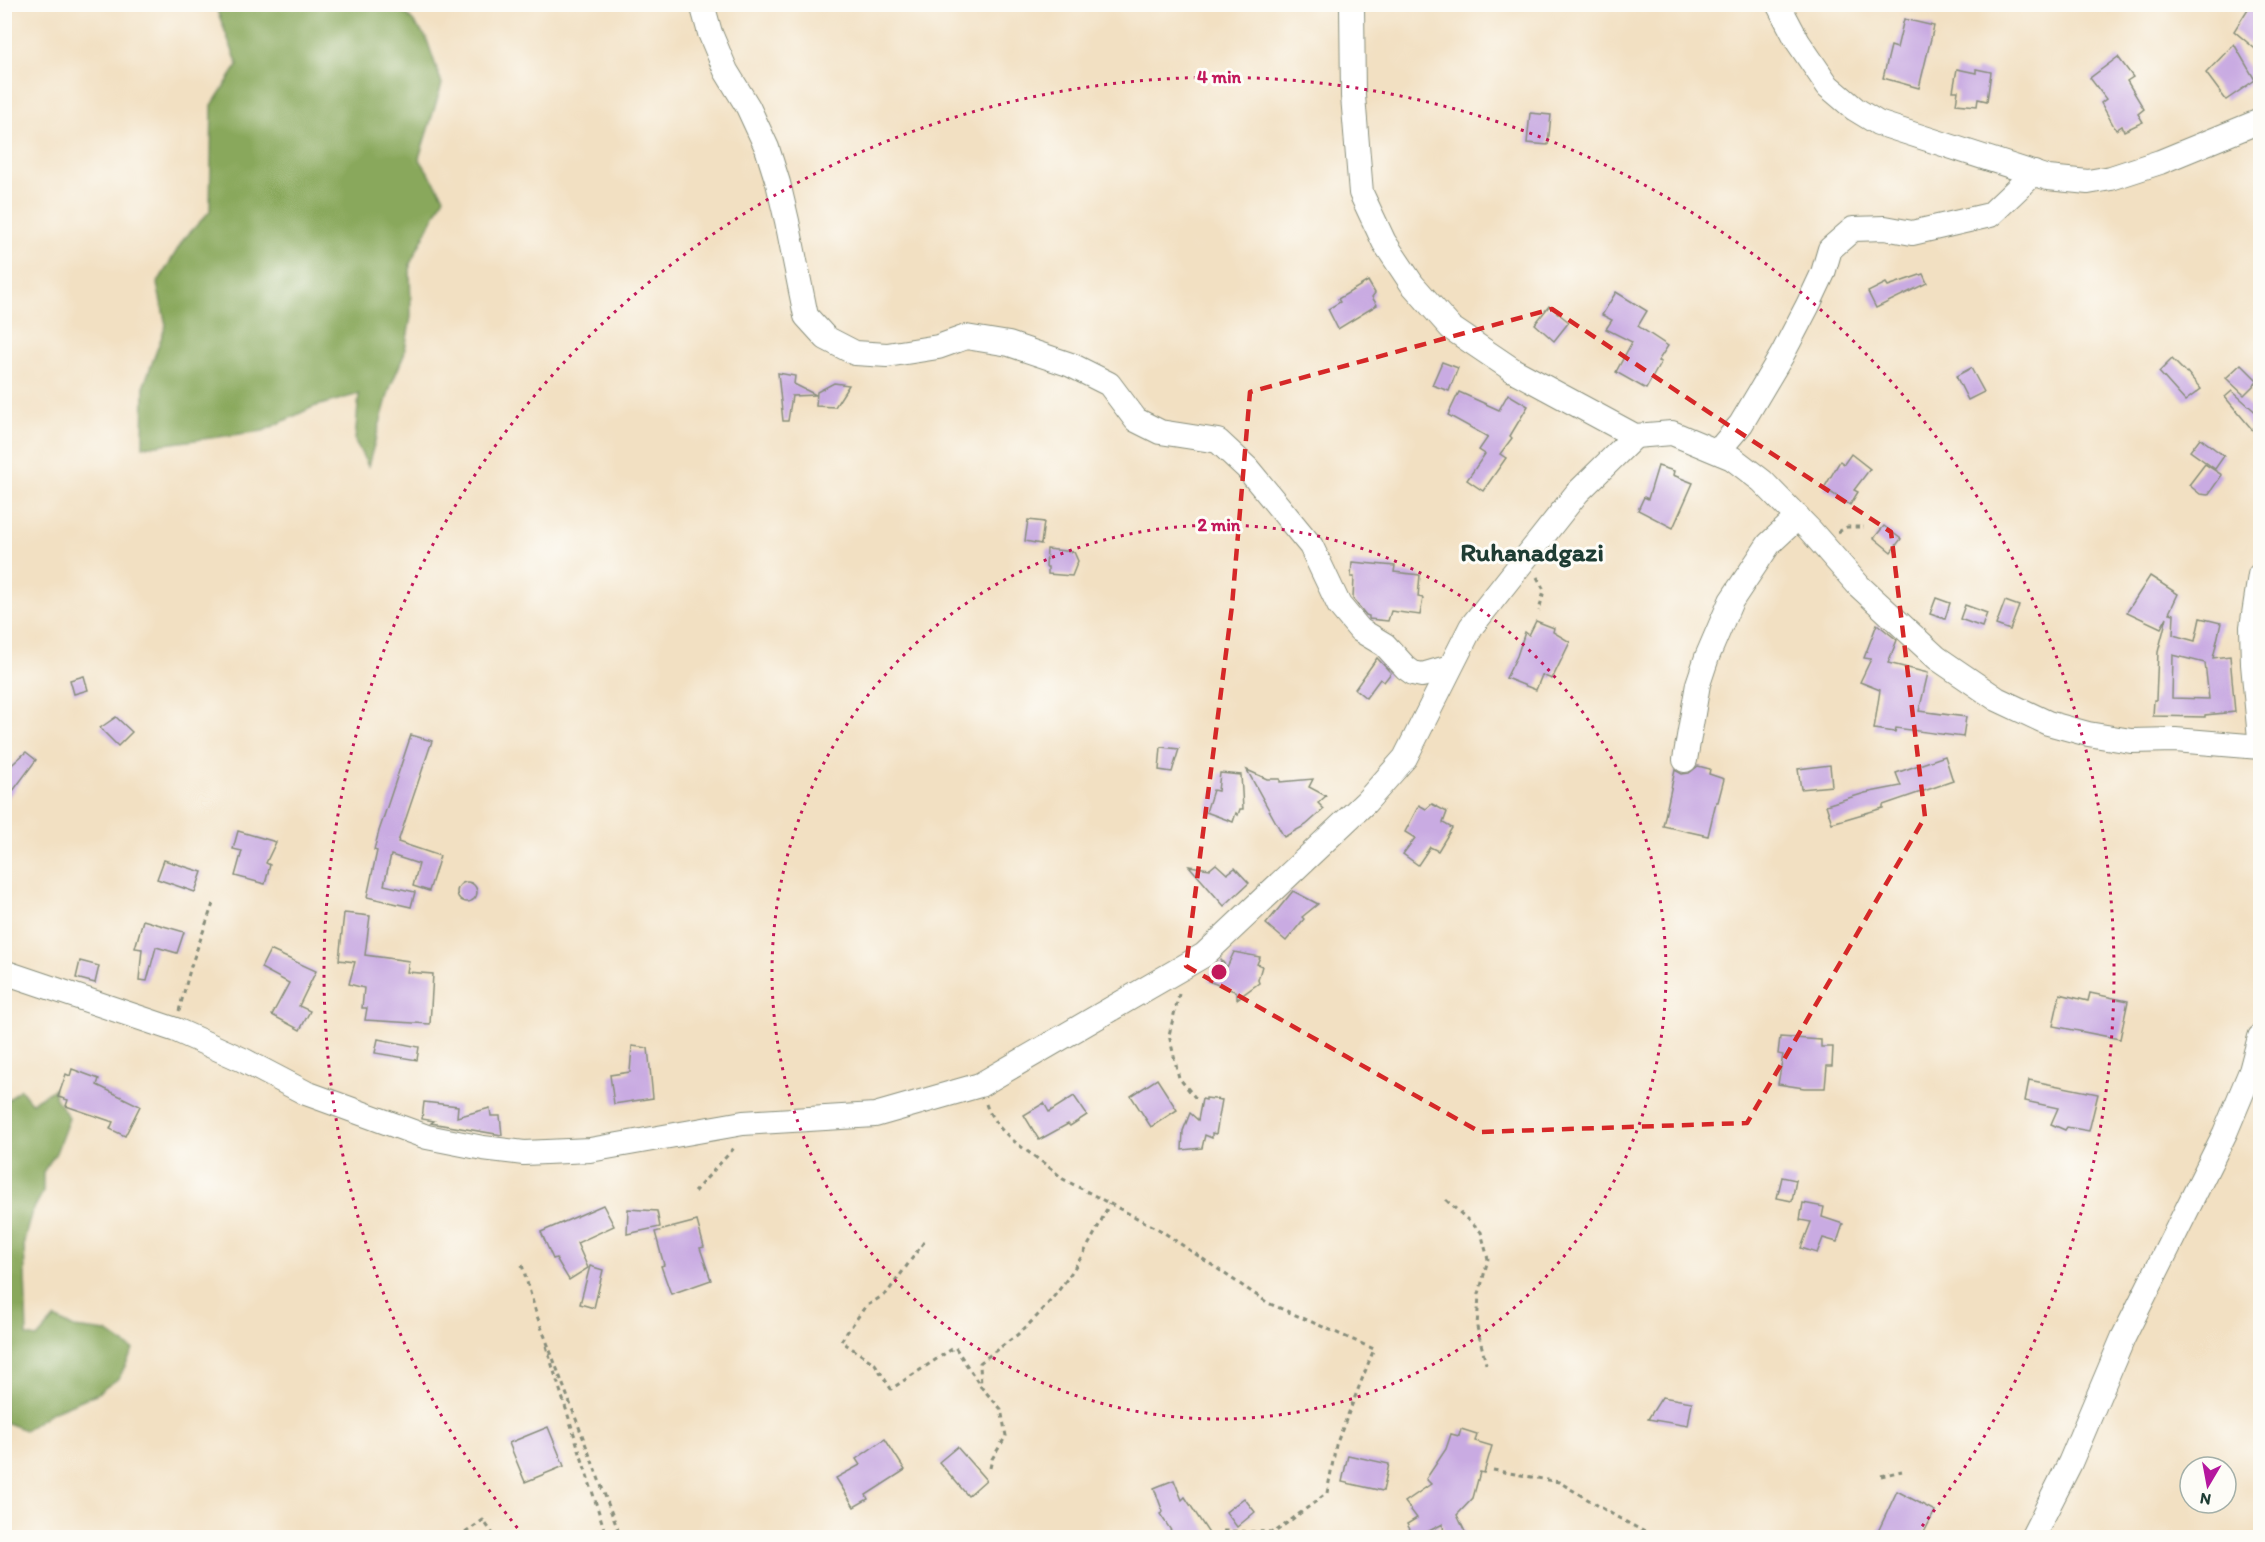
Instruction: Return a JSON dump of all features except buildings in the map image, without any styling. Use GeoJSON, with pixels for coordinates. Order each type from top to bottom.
{"type":"FeatureCollection","features":[{"type":"Feature","properties":{"kind":"street"},"geometry":{"type":"LineString","coordinates":[[702,4],[710,33],[726,71],[748,107],[767,148],[785,212],[806,316],[826,338],[855,353],[887,355],[938,347],[966,337],[1009,344],[1071,365],[1109,384],[1136,420],[1160,432],[1218,441],[1247,468],[1311,546],[1339,605],[1360,630],[1384,645],[1413,673],[1422,675],[1450,667]]}},
{"type":"Feature","properties":{"kind":"street"},"geometry":{"type":"LineString","coordinates":[[1352,4],[1353,96],[1361,193],[1384,242],[1412,284],[1451,328],[1513,370],[1635,436],[1672,433],[1732,458],[1762,481],[1798,517],[1859,586],[1937,658],[1997,699],[2048,723],[2088,734],[2131,741],[2175,740],[2260,747]]}},
{"type":"Feature","properties":{"kind":"street"},"geometry":{"type":"LineString","coordinates":[[1778,4],[1798,42],[1828,86],[1855,109],[1878,123],[2048,178],[2088,182],[2111,178],[2160,162],[2260,121]]}},
{"type":"Feature","properties":{"kind":"street"},"geometry":{"type":"LineString","coordinates":[[1721,453],[1724,444],[1742,424],[1782,355],[1818,284],[1830,249],[1853,229],[1885,228],[1912,233],[1990,215],[2034,173]]}},
{"type":"Feature","properties":{"kind":"street"},"geometry":{"type":"LineString","coordinates":[[4,972],[176,1030],[243,1060],[306,1093],[427,1137],[524,1153],[590,1150],[743,1123],[875,1115],[980,1085],[1204,955],[1334,834],[1405,758],[1471,627],[1577,493],[1635,436]]}},
{"type":"Feature","properties":{"kind":"street"},"geometry":{"type":"LineString","coordinates":[[1685,760],[1698,684],[1731,601],[1769,544],[1798,517]]}},
{"type":"Feature","properties":{"kind":"street"},"geometry":{"type":"LineString","coordinates":[[2260,575],[2252,627],[2260,738]]}},
{"type":"Feature","properties":{"kind":"street"},"geometry":{"type":"LineString","coordinates":[[2032,1538],[2070,1463],[2123,1338],[2224,1133],[2251,1071],[2260,1037]]}},
{"type":"Feature","properties":{"kind":"path"},"geometry":{"type":"LineString","coordinates":[[176,1030],[176,1022],[191,966],[214,901]]}},
{"type":"Feature","properties":{"kind":"path"},"geometry":{"type":"LineString","coordinates":[[1186,966],[1169,1035],[1179,1078],[1198,1101]]}},
{"type":"Feature","properties":{"kind":"path"},"geometry":{"type":"LineString","coordinates":[[980,1085],[991,1118],[1019,1145],[1053,1168],[1063,1179],[1160,1230],[1268,1304],[1374,1349],[1336,1445],[1327,1493],[1275,1532],[1222,1531]]}},
{"type":"Feature","properties":{"kind":"path"},"geometry":{"type":"LineString","coordinates":[[694,1192],[725,1156],[761,1122]]}},
{"type":"Feature","properties":{"kind":"path"},"geometry":{"type":"LineString","coordinates":[[1446,1200],[1481,1232],[1488,1259],[1479,1294],[1477,1328],[1486,1364]]}},
{"type":"Feature","properties":{"kind":"path"},"geometry":{"type":"LineString","coordinates":[[981,1387],[980,1363],[1019,1333],[1063,1286],[1096,1232],[1109,1204]]}},
{"type":"Feature","properties":{"kind":"path"},"geometry":{"type":"LineString","coordinates":[[924,1242],[887,1293],[865,1307],[841,1341],[875,1364],[891,1389],[956,1347],[981,1387],[1001,1409],[1006,1436],[992,1459],[990,1468]]}},
{"type":"Feature","properties":{"kind":"path"},"geometry":{"type":"LineString","coordinates":[[522,1264],[607,1538]]}},
{"type":"Feature","properties":{"kind":"path"},"geometry":{"type":"LineString","coordinates":[[537,1316],[621,1538]]}},
{"type":"Feature","properties":{"kind":"path"},"geometry":{"type":"LineString","coordinates":[[1493,1470],[1559,1482],[1656,1538]]}},
{"type":"Feature","properties":{"kind":"path"},"geometry":{"type":"LineString","coordinates":[[1881,1476],[1902,1471]]}},
{"type":"Feature","properties":{"kind":"path"},"geometry":{"type":"LineString","coordinates":[[458,1538],[483,1520],[496,1538]]}},
{"type":"Feature","properties":{"kind":"path"},"geometry":{"type":"LineString","coordinates":[[570,1538],[578,1536]]}},
{"type":"Feature","properties":{"kind":"highlighted area"},"geometry":{"type":"Polygon","coordinates":[[[1552,309],[1891,532],[1925,817],[1747,1123],[1480,1132],[1186,966],[1232,606],[1250,392],[1552,309]]]}},
{"type":"Feature","properties":{"kind":"green space"},"geometry":{"type":"Polygon","coordinates":[[[328,4],[405,12],[426,37],[442,84],[419,158],[444,197],[410,264],[411,317],[404,355],[390,388],[368,466],[355,441],[359,394],[313,407],[263,431],[143,447],[144,385],[166,325],[157,284],[183,240],[210,211],[212,105],[238,65],[215,5],[328,4]]]}},
{"type":"Feature","properties":{"kind":"green space"},"geometry":{"type":"Polygon","coordinates":[[[20,1089],[31,1103],[54,1089],[55,1097],[69,1118],[56,1153],[43,1172],[43,1192],[31,1214],[24,1241],[27,1336],[37,1338],[55,1318],[74,1328],[107,1332],[133,1350],[119,1378],[96,1394],[52,1412],[25,1430],[4,1422],[4,1109],[5,1103],[20,1089]]]}},
{"type":"Feature","properties":{"kind":"district","name":"Ruhanadgazi"},"geometry":{"type":"Point","coordinates":[1532,552]}}]}
